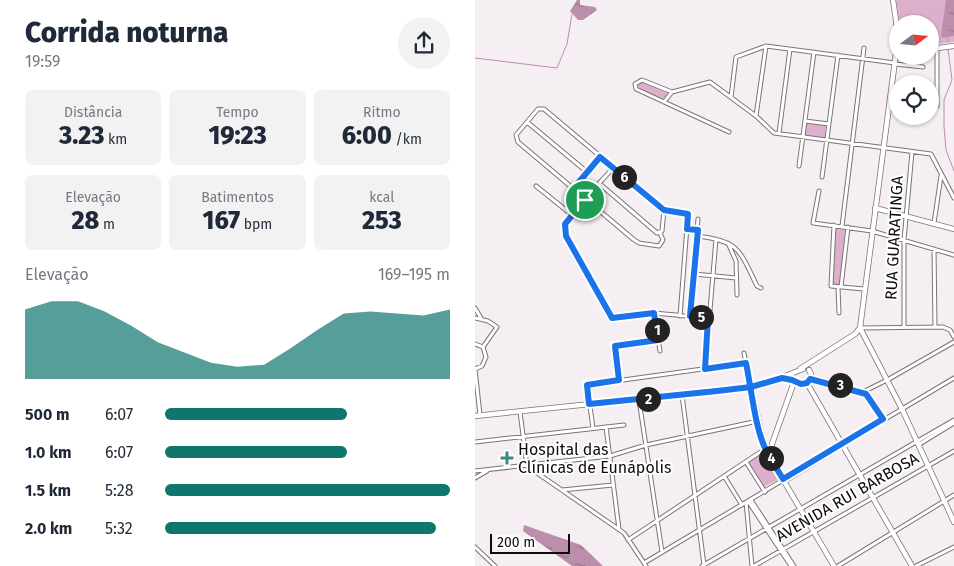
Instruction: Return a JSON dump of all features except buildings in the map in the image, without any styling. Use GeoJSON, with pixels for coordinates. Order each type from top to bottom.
{"type":"FeatureCollection","features":[{"type":"Feature","properties":{"kind":"main road"},"geometry":{"type":"LineString","coordinates":[[893,0],[895,15]]}},
{"type":"Feature","properties":{"kind":"main road"},"geometry":{"type":"LineString","coordinates":[[939,48],[954,46]]}},
{"type":"Feature","properties":{"kind":"main road"},"geometry":{"type":"LineString","coordinates":[[895,65],[860,328],[918,443],[954,522]]}},
{"type":"Feature","properties":{"kind":"main road"},"geometry":{"type":"LineString","coordinates":[[875,208],[905,214],[954,229]]}},
{"type":"Feature","properties":{"kind":"main road"},"geometry":{"type":"LineString","coordinates":[[478,416],[751,387],[778,379],[817,360],[855,334],[860,328]]}},
{"type":"Feature","properties":{"kind":"main road"},"geometry":{"type":"LineString","coordinates":[[817,360],[809,370],[809,381],[842,446],[912,566]]}},
{"type":"Feature","properties":{"kind":"main road"},"geometry":{"type":"LineString","coordinates":[[800,369],[809,370]]}},
{"type":"Feature","properties":{"kind":"main road"},"geometry":{"type":"LineString","coordinates":[[771,458],[772,444],[793,381],[791,374],[794,371]]}},
{"type":"Feature","properties":{"kind":"main road"},"geometry":{"type":"LineString","coordinates":[[778,379],[801,384],[809,381]]}},
{"type":"Feature","properties":{"kind":"main road"},"geometry":{"type":"LineString","coordinates":[[751,387],[765,449],[834,566]]}},
{"type":"Feature","properties":{"kind":"main road"},"geometry":{"type":"LineString","coordinates":[[765,449],[772,444]]}},
{"type":"Feature","properties":{"kind":"street"},"geometry":{"type":"LineString","coordinates":[[756,116],[766,46]]}},
{"type":"Feature","properties":{"kind":"street"},"geometry":{"type":"LineString","coordinates":[[731,98],[736,57],[766,46],[889,63]]}},
{"type":"Feature","properties":{"kind":"street"},"geometry":{"type":"LineString","coordinates":[[842,226],[864,48]]}},
{"type":"Feature","properties":{"kind":"street"},"geometry":{"type":"LineString","coordinates":[[779,134],[790,49]]}},
{"type":"Feature","properties":{"kind":"street"},"geometry":{"type":"LineString","coordinates":[[799,166],[814,52]]}},
{"type":"Feature","properties":{"kind":"street"},"geometry":{"type":"LineString","coordinates":[[822,177],[838,55]]}},
{"type":"Feature","properties":{"kind":"street"},"geometry":{"type":"LineString","coordinates":[[904,65],[923,67]]}},
{"type":"Feature","properties":{"kind":"street"},"geometry":{"type":"LineString","coordinates":[[729,132],[636,89],[636,82],[641,80],[672,92],[709,82],[756,116],[774,133],[931,154],[954,198]]}},
{"type":"Feature","properties":{"kind":"street"},"geometry":{"type":"LineString","coordinates":[[665,102],[672,92]]}},
{"type":"Feature","properties":{"kind":"street"},"geometry":{"type":"LineString","coordinates":[[664,210],[660,233],[663,240],[659,246],[639,243],[585,200],[518,142],[516,135],[538,109],[542,108],[664,210],[688,214],[680,316]]}},
{"type":"Feature","properties":{"kind":"street"},"geometry":{"type":"LineString","coordinates":[[805,121],[829,124]]}},
{"type":"Feature","properties":{"kind":"street"},"geometry":{"type":"LineString","coordinates":[[527,122],[587,172]]}},
{"type":"Feature","properties":{"kind":"street","name":"RUA GUARATINGA"},"geometry":{"type":"LineString","coordinates":[[904,326],[905,214],[913,152]]}},
{"type":"Feature","properties":{"kind":"street"},"geometry":{"type":"LineString","coordinates":[[573,189],[600,157]]}},
{"type":"Feature","properties":{"kind":"street"},"geometry":{"type":"LineString","coordinates":[[613,168],[565,224],[564,233],[612,318],[654,313],[708,318]]}},
{"type":"Feature","properties":{"kind":"street"},"geometry":{"type":"LineString","coordinates":[[934,223],[941,175]]}},
{"type":"Feature","properties":{"kind":"street"},"geometry":{"type":"LineString","coordinates":[[600,184],[657,233],[660,233]]}},
{"type":"Feature","properties":{"kind":"street"},"geometry":{"type":"LineString","coordinates":[[536,186],[572,215]]}},
{"type":"Feature","properties":{"kind":"street"},"geometry":{"type":"LineString","coordinates":[[819,191],[813,223],[872,231],[954,255]]}},
{"type":"Feature","properties":{"kind":"street"},"geometry":{"type":"LineString","coordinates":[[690,316],[698,219]]}},
{"type":"Feature","properties":{"kind":"street"},"geometry":{"type":"LineString","coordinates":[[834,225],[831,286],[864,289]]}},
{"type":"Feature","properties":{"kind":"street"},"geometry":{"type":"LineString","coordinates":[[839,314],[840,287],[848,227]]}},
{"type":"Feature","properties":{"kind":"street"},"geometry":{"type":"LineString","coordinates":[[687,229],[698,230]]}},
{"type":"Feature","properties":{"kind":"street"},"geometry":{"type":"LineString","coordinates":[[697,236],[723,239],[740,252],[757,286],[761,288]]}},
{"type":"Feature","properties":{"kind":"street"},"geometry":{"type":"LineString","coordinates":[[705,369],[716,238]]}},
{"type":"Feature","properties":{"kind":"street"},"geometry":{"type":"LineString","coordinates":[[728,243],[736,261],[737,295]]}},
{"type":"Feature","properties":{"kind":"street"},"geometry":{"type":"LineString","coordinates":[[934,248],[935,326]]}},
{"type":"Feature","properties":{"kind":"street"},"geometry":{"type":"LineString","coordinates":[[694,274],[736,278]]}},
{"type":"Feature","properties":{"kind":"street"},"geometry":{"type":"LineString","coordinates":[[475,308],[481,318]]}},
{"type":"Feature","properties":{"kind":"street"},"geometry":{"type":"LineString","coordinates":[[654,313],[660,351]]}},
{"type":"Feature","properties":{"kind":"street"},"geometry":{"type":"LineString","coordinates":[[475,318],[481,318],[497,327],[483,347]]}},
{"type":"Feature","properties":{"kind":"street"},"geometry":{"type":"LineString","coordinates":[[860,328],[935,326],[949,328],[954,337]]}},
{"type":"Feature","properties":{"kind":"street"},"geometry":{"type":"LineString","coordinates":[[619,380],[615,346],[658,340]]}},
{"type":"Feature","properties":{"kind":"street"},"geometry":{"type":"LineString","coordinates":[[863,392],[954,342]]}},
{"type":"Feature","properties":{"kind":"street"},"geometry":{"type":"LineString","coordinates":[[475,344],[483,347],[486,354],[485,362],[475,369],[478,416]]}},
{"type":"Feature","properties":{"kind":"street"},"geometry":{"type":"LineString","coordinates":[[744,354],[751,387]]}},
{"type":"Feature","properties":{"kind":"street"},"geometry":{"type":"LineString","coordinates":[[593,428],[587,385],[746,363]]}},
{"type":"Feature","properties":{"kind":"street"},"geometry":{"type":"LineString","coordinates":[[520,412],[527,466],[619,529],[645,564],[662,552],[954,378]]}},
{"type":"Feature","properties":{"kind":"street"},"geometry":{"type":"LineString","coordinates":[[809,381],[863,392],[885,419]]}},
{"type":"Feature","properties":{"kind":"street"},"geometry":{"type":"LineString","coordinates":[[682,395],[703,566],[954,421]]}},
{"type":"Feature","properties":{"kind":"street"},"geometry":{"type":"LineString","coordinates":[[639,400],[662,552]]}},
{"type":"Feature","properties":{"kind":"street"},"geometry":{"type":"LineString","coordinates":[[475,471],[609,456],[687,435],[758,421]]}},
{"type":"Feature","properties":{"kind":"street"},"geometry":{"type":"LineString","coordinates":[[475,442],[624,425]]}},
{"type":"Feature","properties":{"kind":"street"},"geometry":{"type":"LineString","coordinates":[[606,427],[619,529]]}},
{"type":"Feature","properties":{"kind":"street"},"geometry":{"type":"LineString","coordinates":[[629,540],[765,449]]}},
{"type":"Feature","properties":{"kind":"street","name":"AVENIDA RUI BARBOSA"},"geometry":{"type":"LineString","coordinates":[[753,566],[954,451]]}},
{"type":"Feature","properties":{"kind":"street"},"geometry":{"type":"LineString","coordinates":[[746,462],[765,492]]}},
{"type":"Feature","properties":{"kind":"street"},"geometry":{"type":"LineString","coordinates":[[475,478],[488,470]]}},
{"type":"Feature","properties":{"kind":"street"},"geometry":{"type":"LineString","coordinates":[[724,476],[742,505]]}},
{"type":"Feature","properties":{"kind":"street"},"geometry":{"type":"LineString","coordinates":[[562,490],[613,485]]}},
{"type":"Feature","properties":{"kind":"street"},"geometry":{"type":"LineString","coordinates":[[838,566],[954,495]]}},
{"type":"Feature","properties":{"kind":"street"},"geometry":{"type":"LineString","coordinates":[[749,501],[792,566]]}},
{"type":"Feature","properties":{"kind":"street"},"geometry":{"type":"LineString","coordinates":[[749,501],[753,566]]}},
{"type":"Feature","properties":{"kind":"street"},"geometry":{"type":"LineString","coordinates":[[475,547],[495,566]]}},
{"type":"Feature","properties":{"kind":"street"},"geometry":{"type":"LineString","coordinates":[[916,566],[954,547]]}},
{"type":"Feature","properties":{"kind":"shaded area"},"geometry":{"type":"Polygon","coordinates":[[[896,0],[954,0],[954,42],[939,44],[939,15],[898,15],[896,0]]]}},
{"type":"Feature","properties":{"kind":"shaded area"},"geometry":{"type":"Polygon","coordinates":[[[640,81],[669,94],[663,99],[637,88],[636,86],[640,81]]]}},
{"type":"Feature","properties":{"kind":"shaded area"},"geometry":{"type":"Polygon","coordinates":[[[806,124],[826,125],[825,138],[805,136],[806,124]]]}},
{"type":"Feature","properties":{"kind":"shaded area"},"geometry":{"type":"Polygon","coordinates":[[[835,229],[845,230],[841,284],[832,284],[835,229]]]}},
{"type":"Feature","properties":{"kind":"shaded area"},"geometry":{"type":"Polygon","coordinates":[[[765,452],[781,478],[764,487],[748,462],[765,452]]]}},
{"type":"Feature","properties":{"kind":"water"},"geometry":{"type":"Polygon","coordinates":[[[577,0],[580,0],[580,5],[595,7],[597,10],[583,20],[578,20],[570,11],[577,0]]]}},
{"type":"Feature","properties":{"kind":"water"},"geometry":{"type":"Polygon","coordinates":[[[946,0],[954,0],[954,36],[943,38],[941,35],[946,0]]]}},
{"type":"Feature","properties":{"kind":"water"},"geometry":{"type":"Polygon","coordinates":[[[524,525],[581,545],[603,566],[572,566],[523,531],[524,525]]]}},
{"type":"Feature","properties":{"kind":"waterway"},"geometry":{"type":"LineString","coordinates":[[475,58],[557,68],[567,44],[572,14]]}},
{"type":"Feature","properties":{"kind":"waterway"},"geometry":{"type":"LineString","coordinates":[[948,49],[952,80],[944,100],[944,126],[946,150],[954,171]]}},
{"type":"Feature","properties":{"kind":"place","name":"Hospital das Clínicas de Eunápolis"},"geometry":{"type":"Point","coordinates":[507,458]}},
{"type":"Feature","properties":{"kind":"route"},"geometry":{"type":"LineString","coordinates":[[585,200],[565,224],[566,236],[612,318],[654,313],[658,340],[615,346],[619,380],[587,385],[589,404],[751,387],[782,378],[792,380],[796,384],[807,383],[810,379],[822,380],[863,392],[883,419],[783,479],[764,446],[758,421],[751,387],[746,363],[705,369],[708,318],[690,316],[698,230],[687,229],[688,214],[664,210],[600,157],[573,189],[585,200]]}}]}
